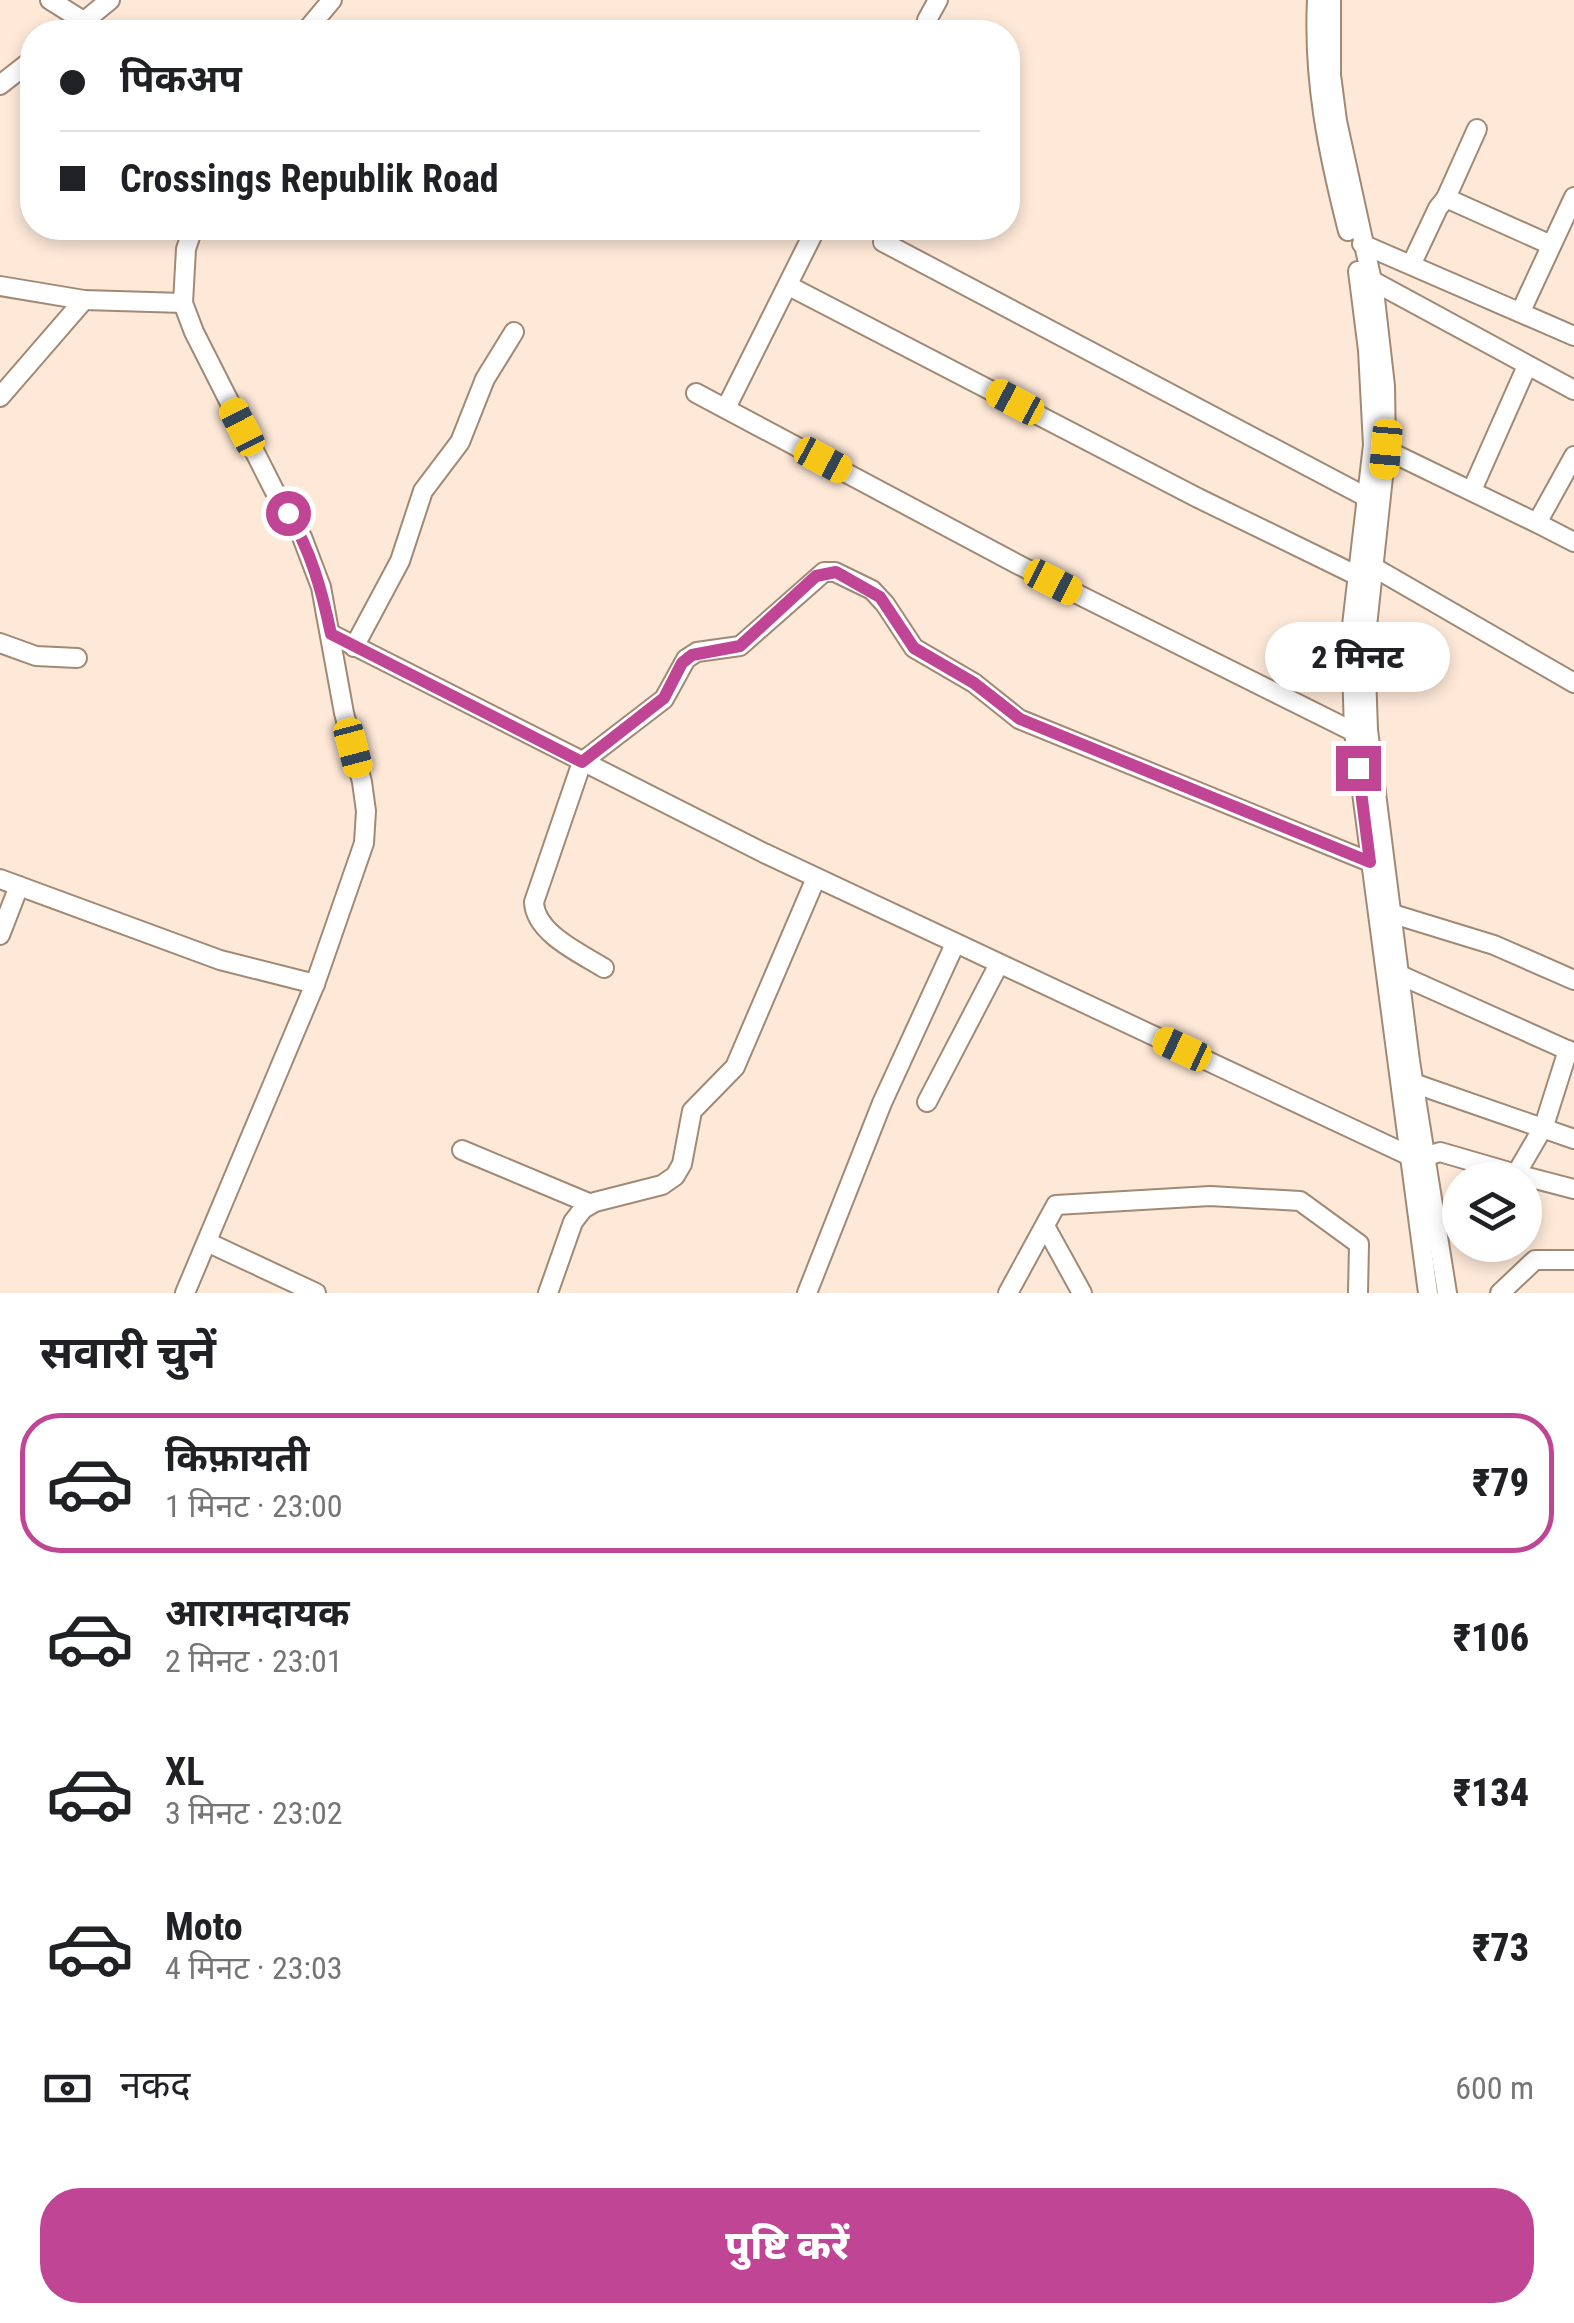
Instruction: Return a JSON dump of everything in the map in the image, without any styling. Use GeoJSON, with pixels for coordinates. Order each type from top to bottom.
{"type":"FeatureCollection","features":[{"type":"Feature","properties":{"kind":"street"},"geometry":{"type":"LineString","coordinates":[[50,0],[70,20]]}},
{"type":"Feature","properties":{"kind":"street"},"geometry":{"type":"LineString","coordinates":[[87,20],[110,0]]}},
{"type":"Feature","properties":{"kind":"street"},"geometry":{"type":"LineString","coordinates":[[315,20],[332,0]]}},
{"type":"Feature","properties":{"kind":"street"},"geometry":{"type":"LineString","coordinates":[[1317,0],[1320,110],[1361,284],[1380,447],[1368,498],[1368,572],[1352,634],[1354,732],[1416,1156],[1447,1293]]}},
{"type":"Feature","properties":{"kind":"street"},"geometry":{"type":"LineString","coordinates":[[1331,0],[1337,121],[1380,333],[1380,447],[1368,572],[1365,686],[1413,1083],[1428,1293]]}},
{"type":"Feature","properties":{"kind":"street"},"geometry":{"type":"LineString","coordinates":[[1412,264],[1477,130]]}},
{"type":"Feature","properties":{"kind":"street"},"geometry":{"type":"LineString","coordinates":[[1446,198],[1551,245]]}},
{"type":"Feature","properties":{"kind":"street"},"geometry":{"type":"LineString","coordinates":[[1520,312],[1574,198]]}},
{"type":"Feature","properties":{"kind":"street"},"geometry":{"type":"LineString","coordinates":[[185,1293],[315,984],[364,842],[366,812],[321,587],[302,537],[194,332],[184,303],[189,240]]}},
{"type":"Feature","properties":{"kind":"street"},"geometry":{"type":"LineString","coordinates":[[726,408],[810,240]]}},
{"type":"Feature","properties":{"kind":"street"},"geometry":{"type":"LineString","coordinates":[[883,240],[1368,498]]}},
{"type":"Feature","properties":{"kind":"street"},"geometry":{"type":"LineString","coordinates":[[1362,244],[1574,336]]}},
{"type":"Feature","properties":{"kind":"street"},"geometry":{"type":"LineString","coordinates":[[1372,280],[1574,390]]}},
{"type":"Feature","properties":{"kind":"street"},"geometry":{"type":"LineString","coordinates":[[0,286],[84,300],[184,303]]}},
{"type":"Feature","properties":{"kind":"street"},"geometry":{"type":"LineString","coordinates":[[788,286],[1198,498],[1368,572],[1574,683]]}},
{"type":"Feature","properties":{"kind":"street"},"geometry":{"type":"LineString","coordinates":[[0,397],[84,300]]}},
{"type":"Feature","properties":{"kind":"street"},"geometry":{"type":"LineString","coordinates":[[354,647],[400,561],[422,491],[460,442],[485,378],[514,332]]}},
{"type":"Feature","properties":{"kind":"street"},"geometry":{"type":"LineString","coordinates":[[1472,490],[1526,366]]}},
{"type":"Feature","properties":{"kind":"street"},"geometry":{"type":"LineString","coordinates":[[696,393],[1019,565],[1354,732]]}},
{"type":"Feature","properties":{"kind":"street"},"geometry":{"type":"LineString","coordinates":[[1380,447],[1574,542]]}},
{"type":"Feature","properties":{"kind":"street"},"geometry":{"type":"LineString","coordinates":[[1537,523],[1574,456]]}},
{"type":"Feature","properties":{"kind":"street"},"geometry":{"type":"LineString","coordinates":[[604,968],[565,943],[534,914],[534,902],[582,762],[664,698],[682,663],[692,655],[740,646],[816,576],[836,572],[880,597],[914,648],[974,683],[1020,719],[1370,862]]}},
{"type":"Feature","properties":{"kind":"street"},"geometry":{"type":"LineString","coordinates":[[331,634],[955,944],[1416,1156],[1440,1152],[1470,1162]]}},
{"type":"Feature","properties":{"kind":"street"},"geometry":{"type":"LineString","coordinates":[[0,643],[36,656],[77,658]]}},
{"type":"Feature","properties":{"kind":"street"},"geometry":{"type":"LineString","coordinates":[[548,1293],[573,1222],[592,1204],[662,1184],[675,1176],[682,1164],[692,1111],[735,1067],[816,878]]}},
{"type":"Feature","properties":{"kind":"street"},"geometry":{"type":"LineString","coordinates":[[0,879],[220,960],[315,984]]}},
{"type":"Feature","properties":{"kind":"street"},"geometry":{"type":"LineString","coordinates":[[0,935],[19,886]]}},
{"type":"Feature","properties":{"kind":"street"},"geometry":{"type":"LineString","coordinates":[[1393,914],[1494,946],[1574,980]]}},
{"type":"Feature","properties":{"kind":"street"},"geometry":{"type":"LineString","coordinates":[[807,1293],[882,1103],[955,944]]}},
{"type":"Feature","properties":{"kind":"street"},"geometry":{"type":"LineString","coordinates":[[926,1102],[999,964]]}},
{"type":"Feature","properties":{"kind":"street"},"geometry":{"type":"LineString","coordinates":[[1400,975],[1571,1052],[1544,1126],[1524,1162]]}},
{"type":"Feature","properties":{"kind":"street"},"geometry":{"type":"LineString","coordinates":[[1413,1083],[1574,1138]]}},
{"type":"Feature","properties":{"kind":"street"},"geometry":{"type":"LineString","coordinates":[[462,1150],[592,1204]]}},
{"type":"Feature","properties":{"kind":"street"},"geometry":{"type":"LineString","coordinates":[[1542,1182],[1574,1189]]}},
{"type":"Feature","properties":{"kind":"street"},"geometry":{"type":"LineString","coordinates":[[1008,1293],[1056,1205],[1210,1196],[1300,1201],[1359,1244],[1358,1293]]}},
{"type":"Feature","properties":{"kind":"street"},"geometry":{"type":"LineString","coordinates":[[1045,1226],[1082,1293]]}},
{"type":"Feature","properties":{"kind":"street"},"geometry":{"type":"LineString","coordinates":[[207,1242],[316,1293]]}},
{"type":"Feature","properties":{"kind":"street"},"geometry":{"type":"LineString","coordinates":[[1500,1293],[1535,1260],[1574,1260]]}},
{"type":"Feature","properties":{"kind":"route"},"geometry":{"type":"LineString","coordinates":[[288,513],[302,537],[321,587],[331,634],[582,762],[657,705],[682,663],[692,655],[740,646],[816,576],[836,572],[880,597],[914,648],[974,683],[1036,728],[1370,862],[1358,768]]}}]}
